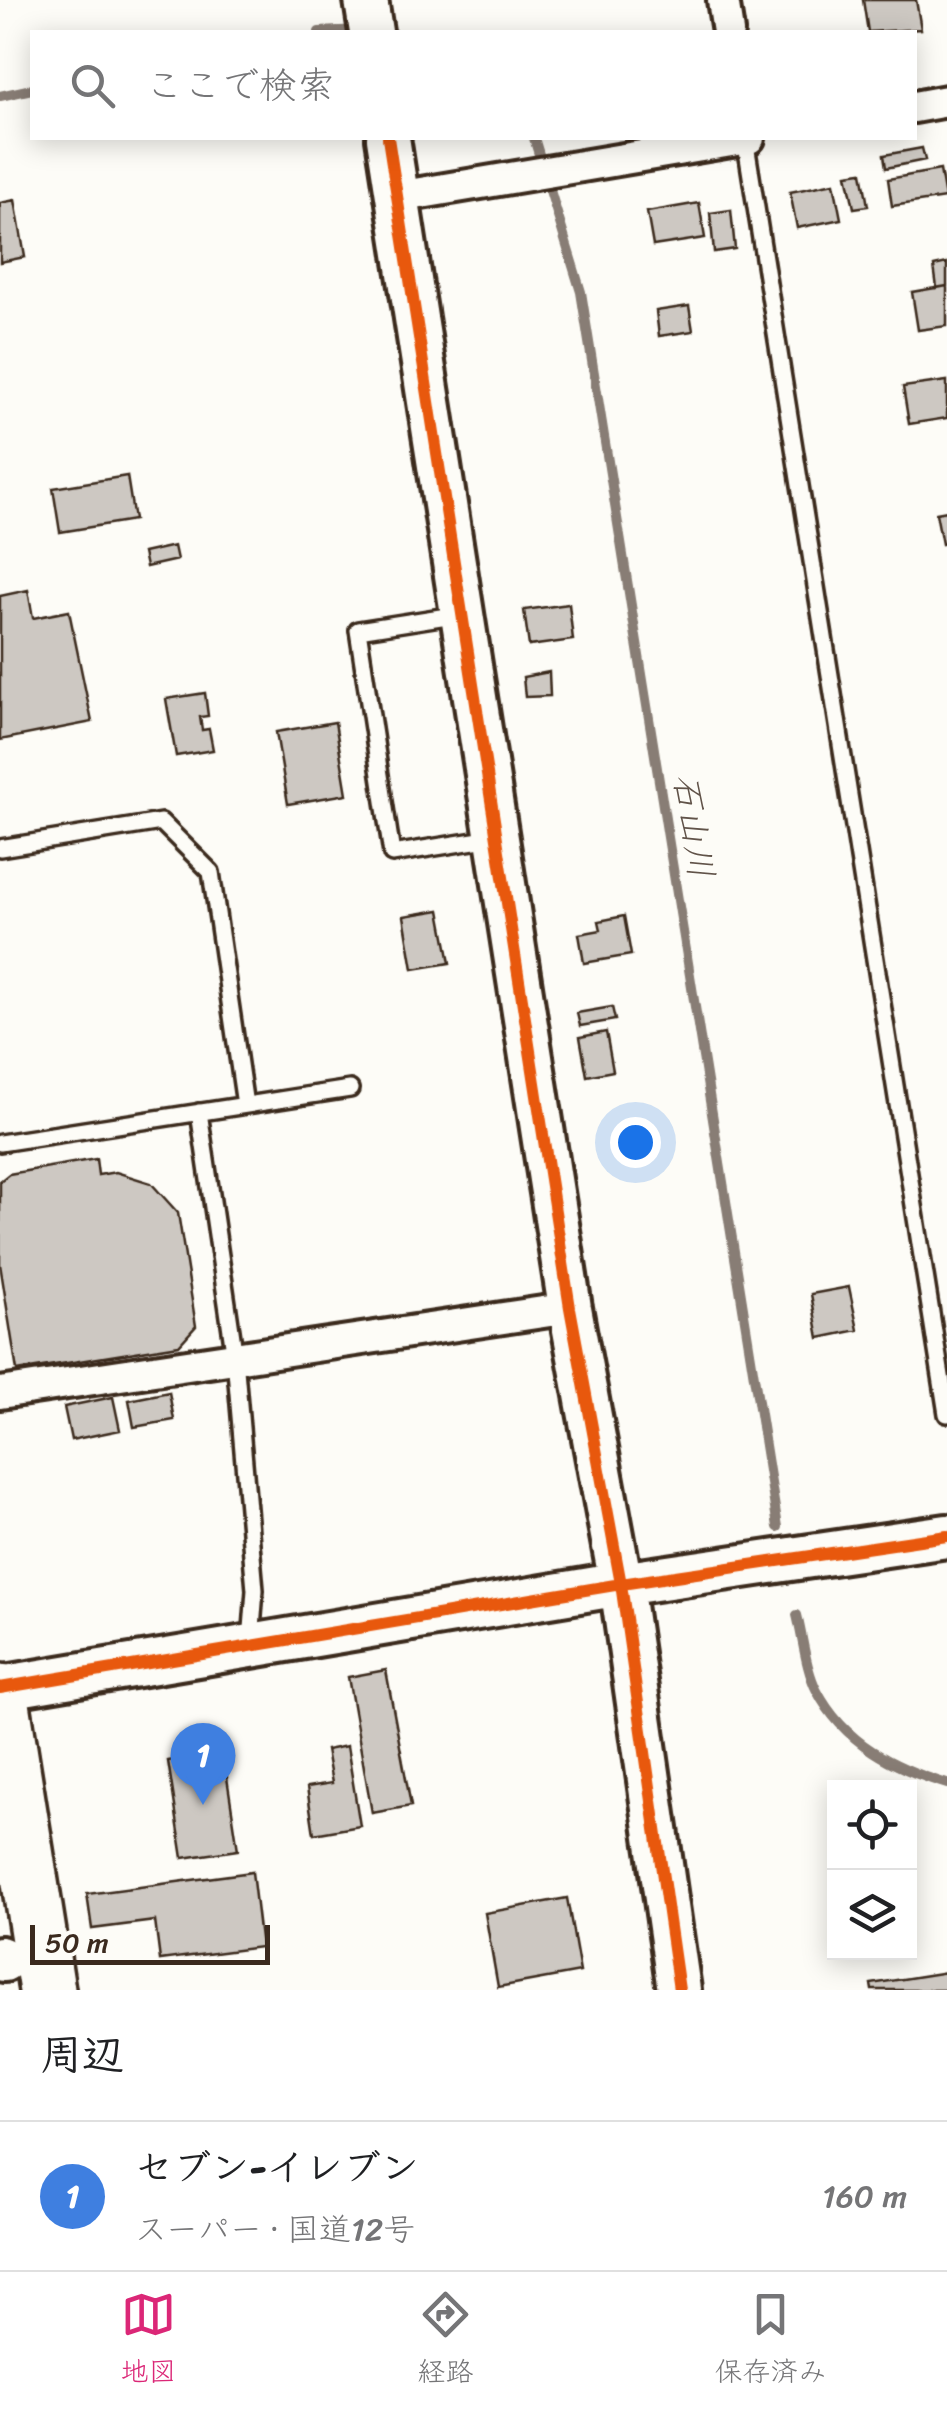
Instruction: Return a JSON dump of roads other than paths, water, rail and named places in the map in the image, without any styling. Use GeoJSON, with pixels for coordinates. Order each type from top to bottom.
{"type":"FeatureCollection","features":[{"type":"Feature","properties":{"kind":"highway"},"geometry":{"type":"LineString","coordinates":[[0,1690],[12,1966]]}},
{"type":"Feature","properties":{"kind":"street"},"geometry":{"type":"LineString","coordinates":[[366,0],[371,30]]}},
{"type":"Feature","properties":{"kind":"street"},"geometry":{"type":"LineString","coordinates":[[723,0],[728,30]]}},
{"type":"Feature","properties":{"kind":"street"},"geometry":{"type":"LineString","coordinates":[[917,107],[947,102]]}},
{"type":"Feature","properties":{"kind":"street"},"geometry":{"type":"LineString","coordinates":[[388,140],[570,1308],[621,1584],[679,1990]]}},
{"type":"Feature","properties":{"kind":"street"},"geometry":{"type":"LineString","coordinates":[[398,196],[734,140]]}},
{"type":"Feature","properties":{"kind":"street"},"geometry":{"type":"LineString","coordinates":[[0,1393],[570,1308]]}},
{"type":"Feature","properties":{"kind":"street"},"geometry":{"type":"LineString","coordinates":[[0,1690],[621,1584],[947,1536]]}},
{"type":"Feature","properties":{"kind":"lane"},"geometry":{"type":"LineString","coordinates":[[746,140],[947,1414]]}},
{"type":"Feature","properties":{"kind":"lane"},"geometry":{"type":"LineString","coordinates":[[462,614],[358,630],[392,854],[497,837]]}},
{"type":"Feature","properties":{"kind":"lane"},"geometry":{"type":"LineString","coordinates":[[0,848],[162,822],[211,872],[245,1105]]}},
{"type":"Feature","properties":{"kind":"lane"},"geometry":{"type":"LineString","coordinates":[[0,1143],[350,1088]]}},
{"type":"Feature","properties":{"kind":"lane"},"geometry":{"type":"LineString","coordinates":[[199,1112],[235,1358],[255,1590],[250,1646]]}},
{"type":"Feature","properties":{"kind":"waterway","name":"石山川"},"geometry":{"type":"LineString","coordinates":[[0,96],[30,89]]}},
{"type":"Feature","properties":{"kind":"waterway","name":"石山川"},"geometry":{"type":"LineString","coordinates":[[535,140],[581,292],[778,1527]]}},
{"type":"Feature","properties":{"kind":"waterway","name":"石山川"},"geometry":{"type":"LineString","coordinates":[[797,1615],[813,1683],[841,1725],[872,1751],[947,1784]]}},
{"type":"Feature","properties":{"kind":"place","name":"セブン-イレブン"},"geometry":{"type":"Point","coordinates":[203,1805]}}]}
